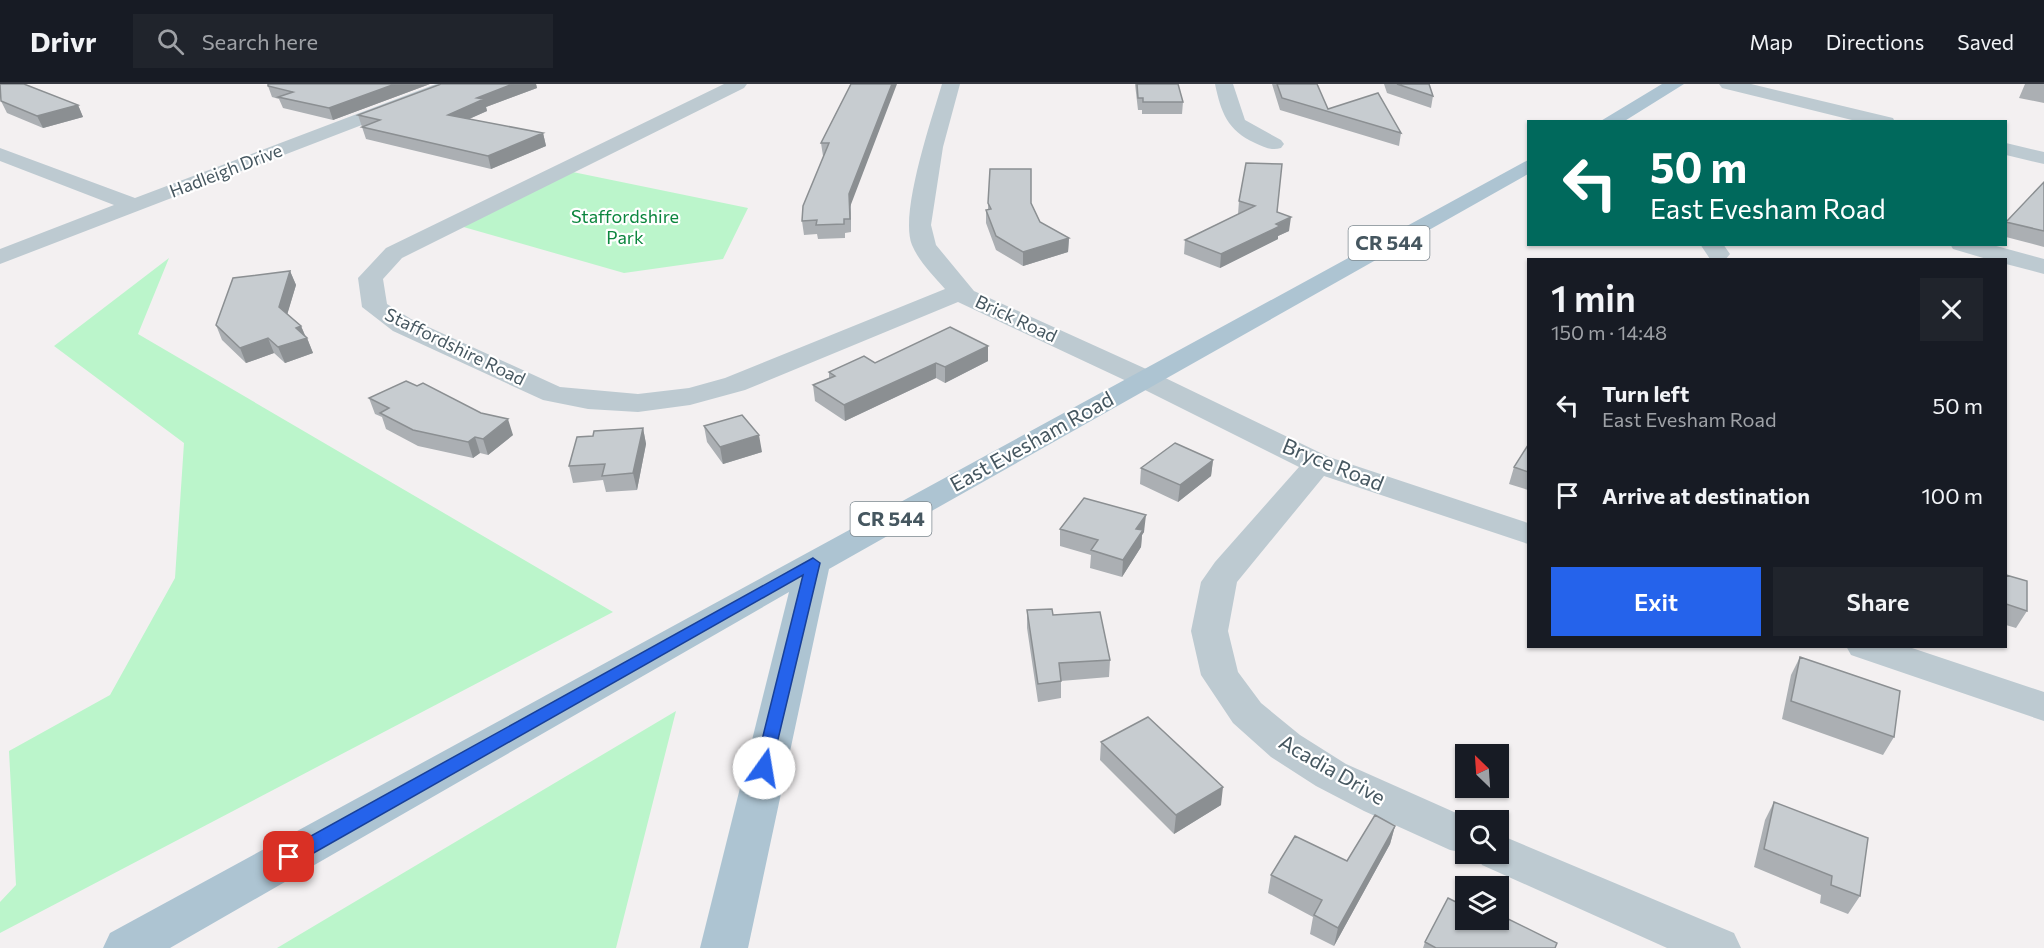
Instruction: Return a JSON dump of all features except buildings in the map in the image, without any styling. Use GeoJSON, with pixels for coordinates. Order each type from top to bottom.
{"type":"FeatureCollection","features":[{"type":"Feature","properties":{"kind":"main road"},"geometry":{"type":"LineString","coordinates":[[1612,120],[1675,84]]}},
{"type":"Feature","properties":{"kind":"main road","name":"East Evesham Road"},"geometry":{"type":"LineString","coordinates":[[128,948],[813,563],[1527,167]]}},
{"type":"Feature","properties":{"kind":"main road"},"geometry":{"type":"LineString","coordinates":[[724,948],[813,563]]}},
{"type":"Feature","properties":{"kind":"street","name":"Hadleigh Drive"},"geometry":{"type":"LineString","coordinates":[[0,257],[452,84]]}},
{"type":"Feature","properties":{"kind":"street","name":"Staffordshire Road"},"geometry":{"type":"LineString","coordinates":[[738,84],[394,253],[370,278],[375,307],[402,325],[554,394],[588,400],[638,403],[690,396],[735,384],[961,292]]}},
{"type":"Feature","properties":{"kind":"street","name":"Brick Road"},"geometry":{"type":"LineString","coordinates":[[951,84],[933,147],[920,225],[924,244],[938,266],[961,292],[1145,378]]}},
{"type":"Feature","properties":{"kind":"street"},"geometry":{"type":"LineString","coordinates":[[1224,84],[1229,110],[1239,128],[1274,144]]}},
{"type":"Feature","properties":{"kind":"street"},"geometry":{"type":"LineString","coordinates":[[1728,84],[1841,117],[1868,120]]}},
{"type":"Feature","properties":{"kind":"street"},"geometry":{"type":"LineString","coordinates":[[2007,149],[2044,158]]}},
{"type":"Feature","properties":{"kind":"street"},"geometry":{"type":"LineString","coordinates":[[0,154],[136,206]]}},
{"type":"Feature","properties":{"kind":"street"},"geometry":{"type":"LineString","coordinates":[[1968,246],[2044,267]]}},
{"type":"Feature","properties":{"kind":"street","name":"Bryce Road"},"geometry":{"type":"LineString","coordinates":[[1145,378],[1318,464],[1527,534]]}},
{"type":"Feature","properties":{"kind":"street","name":"Acadia Drive"},"geometry":{"type":"LineString","coordinates":[[1318,464],[1219,580],[1210,613],[1210,650],[1222,680],[1251,720],[1301,757],[1364,793],[1455,832]]}},
{"type":"Feature","properties":{"kind":"street"},"geometry":{"type":"LineString","coordinates":[[1870,648],[2044,707]]}},
{"type":"Feature","properties":{"kind":"street"},"geometry":{"type":"LineString","coordinates":[[1509,857],[1717,948]]}},
{"type":"Feature","properties":{"kind":"green space","name":"Staffordshire Park"},"geometry":{"type":"Polygon","coordinates":[[[563,170],[748,208],[723,259],[624,273],[453,224],[563,170]]]}},
{"type":"Feature","properties":{"kind":"green space"},"geometry":{"type":"Polygon","coordinates":[[[169,258],[138,334],[613,612],[0,933],[0,902],[16,885],[9,751],[110,695],[175,578],[184,443],[54,346],[169,258]]]}},
{"type":"Feature","properties":{"kind":"green space"},"geometry":{"type":"Polygon","coordinates":[[[676,711],[616,948],[277,948],[676,711]]]}},
{"type":"Feature","properties":{"kind":"route"},"geometry":{"type":"LineString","coordinates":[[289,857],[813,563],[764,768]]}}]}
